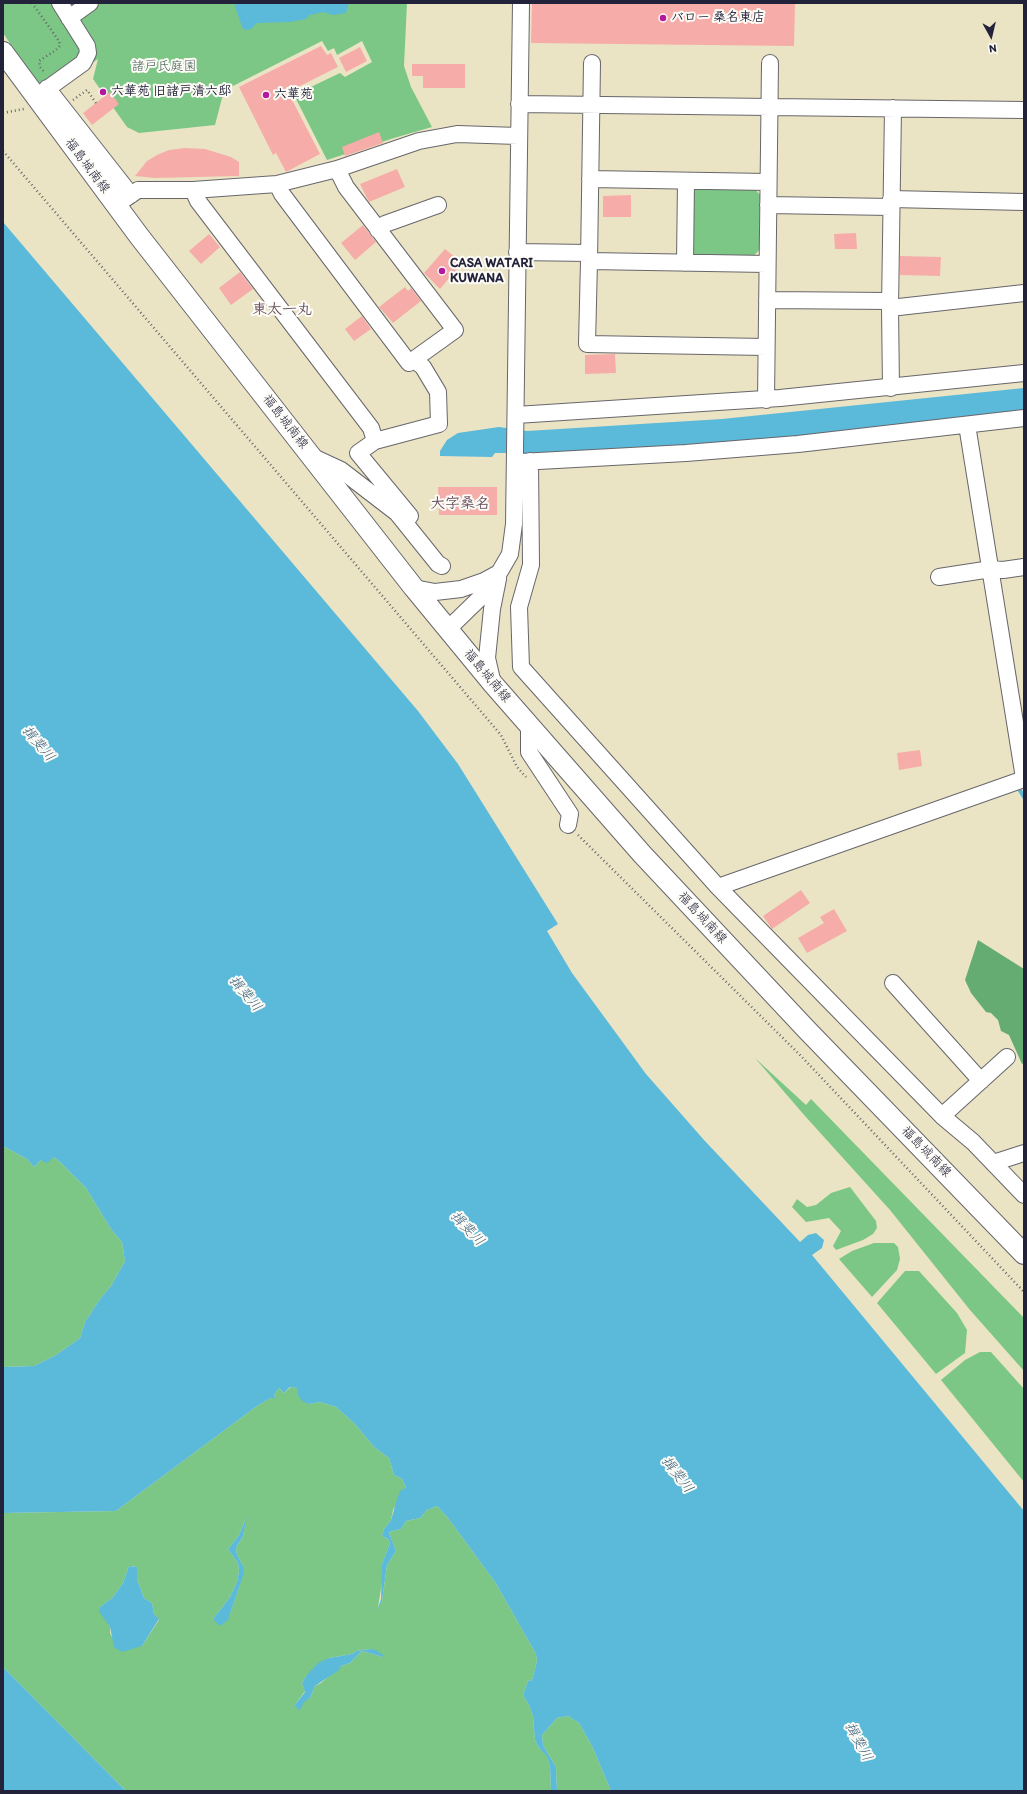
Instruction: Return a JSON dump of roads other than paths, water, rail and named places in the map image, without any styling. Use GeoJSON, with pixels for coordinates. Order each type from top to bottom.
{"type":"FeatureCollection","features":[{"type":"Feature","properties":{"kind":"main road","name":"福島城南線"},"geometry":{"type":"LineString","coordinates":[[3,52],[43,93],[123,200],[138,236],[313,457],[414,588],[492,684],[642,854],[813,1036],[1024,1254]]}},
{"type":"Feature","properties":{"kind":"street"},"geometry":{"type":"LineString","coordinates":[[43,93],[83,63],[88,53],[87,46],[60,3]]}},
{"type":"Feature","properties":{"kind":"street"},"geometry":{"type":"LineString","coordinates":[[69,18],[90,3]]}},
{"type":"Feature","properties":{"kind":"street"},"geometry":{"type":"LineString","coordinates":[[521,3],[518,136],[516,415],[531,565],[519,607],[521,667],[718,887],[942,1116],[973,1142],[1024,1195]]}},
{"type":"Feature","properties":{"kind":"street"},"geometry":{"type":"LineString","coordinates":[[592,63],[587,344],[766,347]]}},
{"type":"Feature","properties":{"kind":"street"},"geometry":{"type":"LineString","coordinates":[[766,400],[770,63]]}},
{"type":"Feature","properties":{"kind":"street"},"geometry":{"type":"LineString","coordinates":[[519,104],[1024,110]]}},
{"type":"Feature","properties":{"kind":"street"},"geometry":{"type":"LineString","coordinates":[[891,388],[890,305],[893,108]]}},
{"type":"Feature","properties":{"kind":"street"},"geometry":{"type":"LineString","coordinates":[[123,200],[138,190],[193,190],[277,184],[337,169],[426,140],[457,134],[518,136]]}},
{"type":"Feature","properties":{"kind":"street"},"geometry":{"type":"LineString","coordinates":[[277,184],[282,194],[409,363],[455,330],[346,187],[337,169]]}},
{"type":"Feature","properties":{"kind":"street"},"geometry":{"type":"LineString","coordinates":[[590,179],[768,182]]}},
{"type":"Feature","properties":{"kind":"street"},"geometry":{"type":"LineString","coordinates":[[684,263],[686,181]]}},
{"type":"Feature","properties":{"kind":"street"},"geometry":{"type":"LineString","coordinates":[[193,190],[198,201],[371,428],[375,441]]}},
{"type":"Feature","properties":{"kind":"street"},"geometry":{"type":"LineString","coordinates":[[768,205],[1024,202]]}},
{"type":"Feature","properties":{"kind":"street"},"geometry":{"type":"LineString","coordinates":[[378,230],[385,224],[438,205]]}},
{"type":"Feature","properties":{"kind":"street"},"geometry":{"type":"LineString","coordinates":[[518,252],[684,263],[767,264]]}},
{"type":"Feature","properties":{"kind":"street"},"geometry":{"type":"LineString","coordinates":[[767,300],[890,305],[1024,293]]}},
{"type":"Feature","properties":{"kind":"street"},"geometry":{"type":"LineString","coordinates":[[405,521],[410,516],[358,453],[375,441],[439,424],[438,392],[423,367],[414,360]]}},
{"type":"Feature","properties":{"kind":"street"},"geometry":{"type":"LineString","coordinates":[[516,415],[766,400],[1024,373]]}},
{"type":"Feature","properties":{"kind":"street"},"geometry":{"type":"LineString","coordinates":[[520,459],[686,453],[798,444],[1024,418]]}},
{"type":"Feature","properties":{"kind":"street"},"geometry":{"type":"LineString","coordinates":[[718,887],[1024,779],[967,425]]}},
{"type":"Feature","properties":{"kind":"street"},"geometry":{"type":"LineString","coordinates":[[313,457],[341,470],[405,521],[438,564],[442,566]]}},
{"type":"Feature","properties":{"kind":"street"},"geometry":{"type":"LineString","coordinates":[[448,629],[483,595],[499,573],[510,554],[520,459]]}},
{"type":"Feature","properties":{"kind":"street"},"geometry":{"type":"LineString","coordinates":[[939,577],[991,569],[1003,570],[1024,567]]}},
{"type":"Feature","properties":{"kind":"street"},"geometry":{"type":"LineString","coordinates":[[414,588],[435,592],[461,589],[484,581],[499,573]]}},
{"type":"Feature","properties":{"kind":"street"},"geometry":{"type":"LineString","coordinates":[[492,684],[488,658],[489,636],[499,573]]}},
{"type":"Feature","properties":{"kind":"street"},"geometry":{"type":"LineString","coordinates":[[528,725],[529,752],[570,814],[568,825]]}},
{"type":"Feature","properties":{"kind":"street"},"geometry":{"type":"LineString","coordinates":[[893,983],[981,1081]]}},
{"type":"Feature","properties":{"kind":"street"},"geometry":{"type":"LineString","coordinates":[[942,1116],[1007,1057]]}},
{"type":"Feature","properties":{"kind":"street"},"geometry":{"type":"LineString","coordinates":[[993,1163],[1024,1153]]}},
{"type":"Feature","properties":{"kind":"water"},"geometry":{"type":"Polygon","coordinates":[[[234,3],[349,3],[346,13],[333,15],[323,12],[310,15],[306,19],[290,22],[257,23],[251,29],[245,30],[242,27],[234,3]]]}},
{"type":"Feature","properties":{"kind":"water","name":"揖斐川"},"geometry":{"type":"Polygon","coordinates":[[[3,222],[418,711],[458,764],[558,924],[547,931],[572,973],[646,1074],[704,1140],[800,1242],[808,1235],[816,1233],[824,1240],[822,1248],[812,1255],[1024,1511],[1024,1791],[611,1791],[592,1746],[579,1723],[568,1716],[557,1718],[542,1735],[543,1745],[556,1767],[557,1791],[551,1791],[550,1766],[547,1756],[539,1748],[535,1740],[533,1716],[523,1695],[528,1681],[532,1680],[537,1661],[536,1654],[495,1582],[448,1518],[437,1506],[427,1510],[420,1518],[406,1521],[401,1529],[389,1532],[396,1551],[387,1565],[382,1601],[377,1612],[381,1599],[382,1564],[390,1543],[388,1539],[382,1536],[384,1529],[391,1520],[401,1490],[406,1488],[402,1479],[394,1475],[389,1458],[374,1447],[355,1424],[336,1407],[320,1402],[309,1404],[302,1401],[298,1395],[297,1388],[290,1387],[284,1393],[279,1388],[274,1395],[276,1398],[271,1398],[257,1406],[116,1511],[3,1513],[3,1367],[34,1366],[56,1355],[80,1338],[85,1322],[100,1299],[111,1286],[125,1261],[122,1242],[111,1229],[86,1188],[60,1162],[54,1157],[47,1163],[41,1160],[34,1167],[27,1159],[3,1146],[3,222]]]}},
{"type":"Feature","properties":{"kind":"water"},"geometry":{"type":"Polygon","coordinates":[[[1024,388],[1024,410],[959,419],[719,444],[528,453],[495,453],[492,457],[440,456],[440,451],[447,440],[458,433],[499,427],[527,431],[722,419],[1024,388]]]}},
{"type":"Feature","properties":{"kind":"water"},"geometry":{"type":"Polygon","coordinates":[[[247,1516],[243,1536],[236,1548],[244,1573],[228,1620],[220,1626],[213,1619],[230,1597],[237,1582],[239,1571],[238,1563],[228,1549],[239,1535],[247,1516]]]}},
{"type":"Feature","properties":{"kind":"water"},"geometry":{"type":"Polygon","coordinates":[[[129,1566],[137,1567],[137,1579],[144,1598],[152,1603],[154,1614],[159,1619],[142,1646],[122,1652],[114,1647],[110,1627],[99,1611],[100,1607],[113,1597],[123,1583],[129,1566]]]}},
{"type":"Feature","properties":{"kind":"water"},"geometry":{"type":"Polygon","coordinates":[[[370,1649],[376,1650],[383,1655],[383,1657],[362,1651],[350,1663],[341,1666],[339,1670],[315,1686],[310,1698],[304,1702],[300,1710],[294,1706],[305,1692],[302,1683],[306,1676],[318,1663],[329,1658],[370,1649]]]}},
{"type":"Feature","properties":{"kind":"water"},"geometry":{"type":"Polygon","coordinates":[[[3,1667],[121,1786],[126,1791],[3,1791],[3,1667]]]}},
{"type":"Feature","properties":{"kind":"waterway"},"geometry":{"type":"LineString","coordinates":[[1019,789],[1024,797]]}},
{"type":"Feature","properties":{"kind":"place","name":"バロー 桑名東店"},"geometry":{"type":"Point","coordinates":[663,18]}},
{"type":"Feature","properties":{"kind":"place","name":"六華苑 旧諸戸清六邸"},"geometry":{"type":"Point","coordinates":[103,92]}},
{"type":"Feature","properties":{"kind":"place","name":"六華苑"},"geometry":{"type":"Point","coordinates":[266,95]}},
{"type":"Feature","properties":{"kind":"place","name":"CASA WATARI KUWANA"},"geometry":{"type":"Point","coordinates":[442,271]}},
{"type":"Feature","properties":{"kind":"district","name":"東太一丸"},"geometry":{"type":"Point","coordinates":[282,310]}},
{"type":"Feature","properties":{"kind":"district","name":"大字桑名"},"geometry":{"type":"Point","coordinates":[460,504]}},
{"type":"Feature","properties":{"kind":"park label","name":"諸戸氏庭園"},"geometry":{"type":"Point","coordinates":[164,67]}}]}
